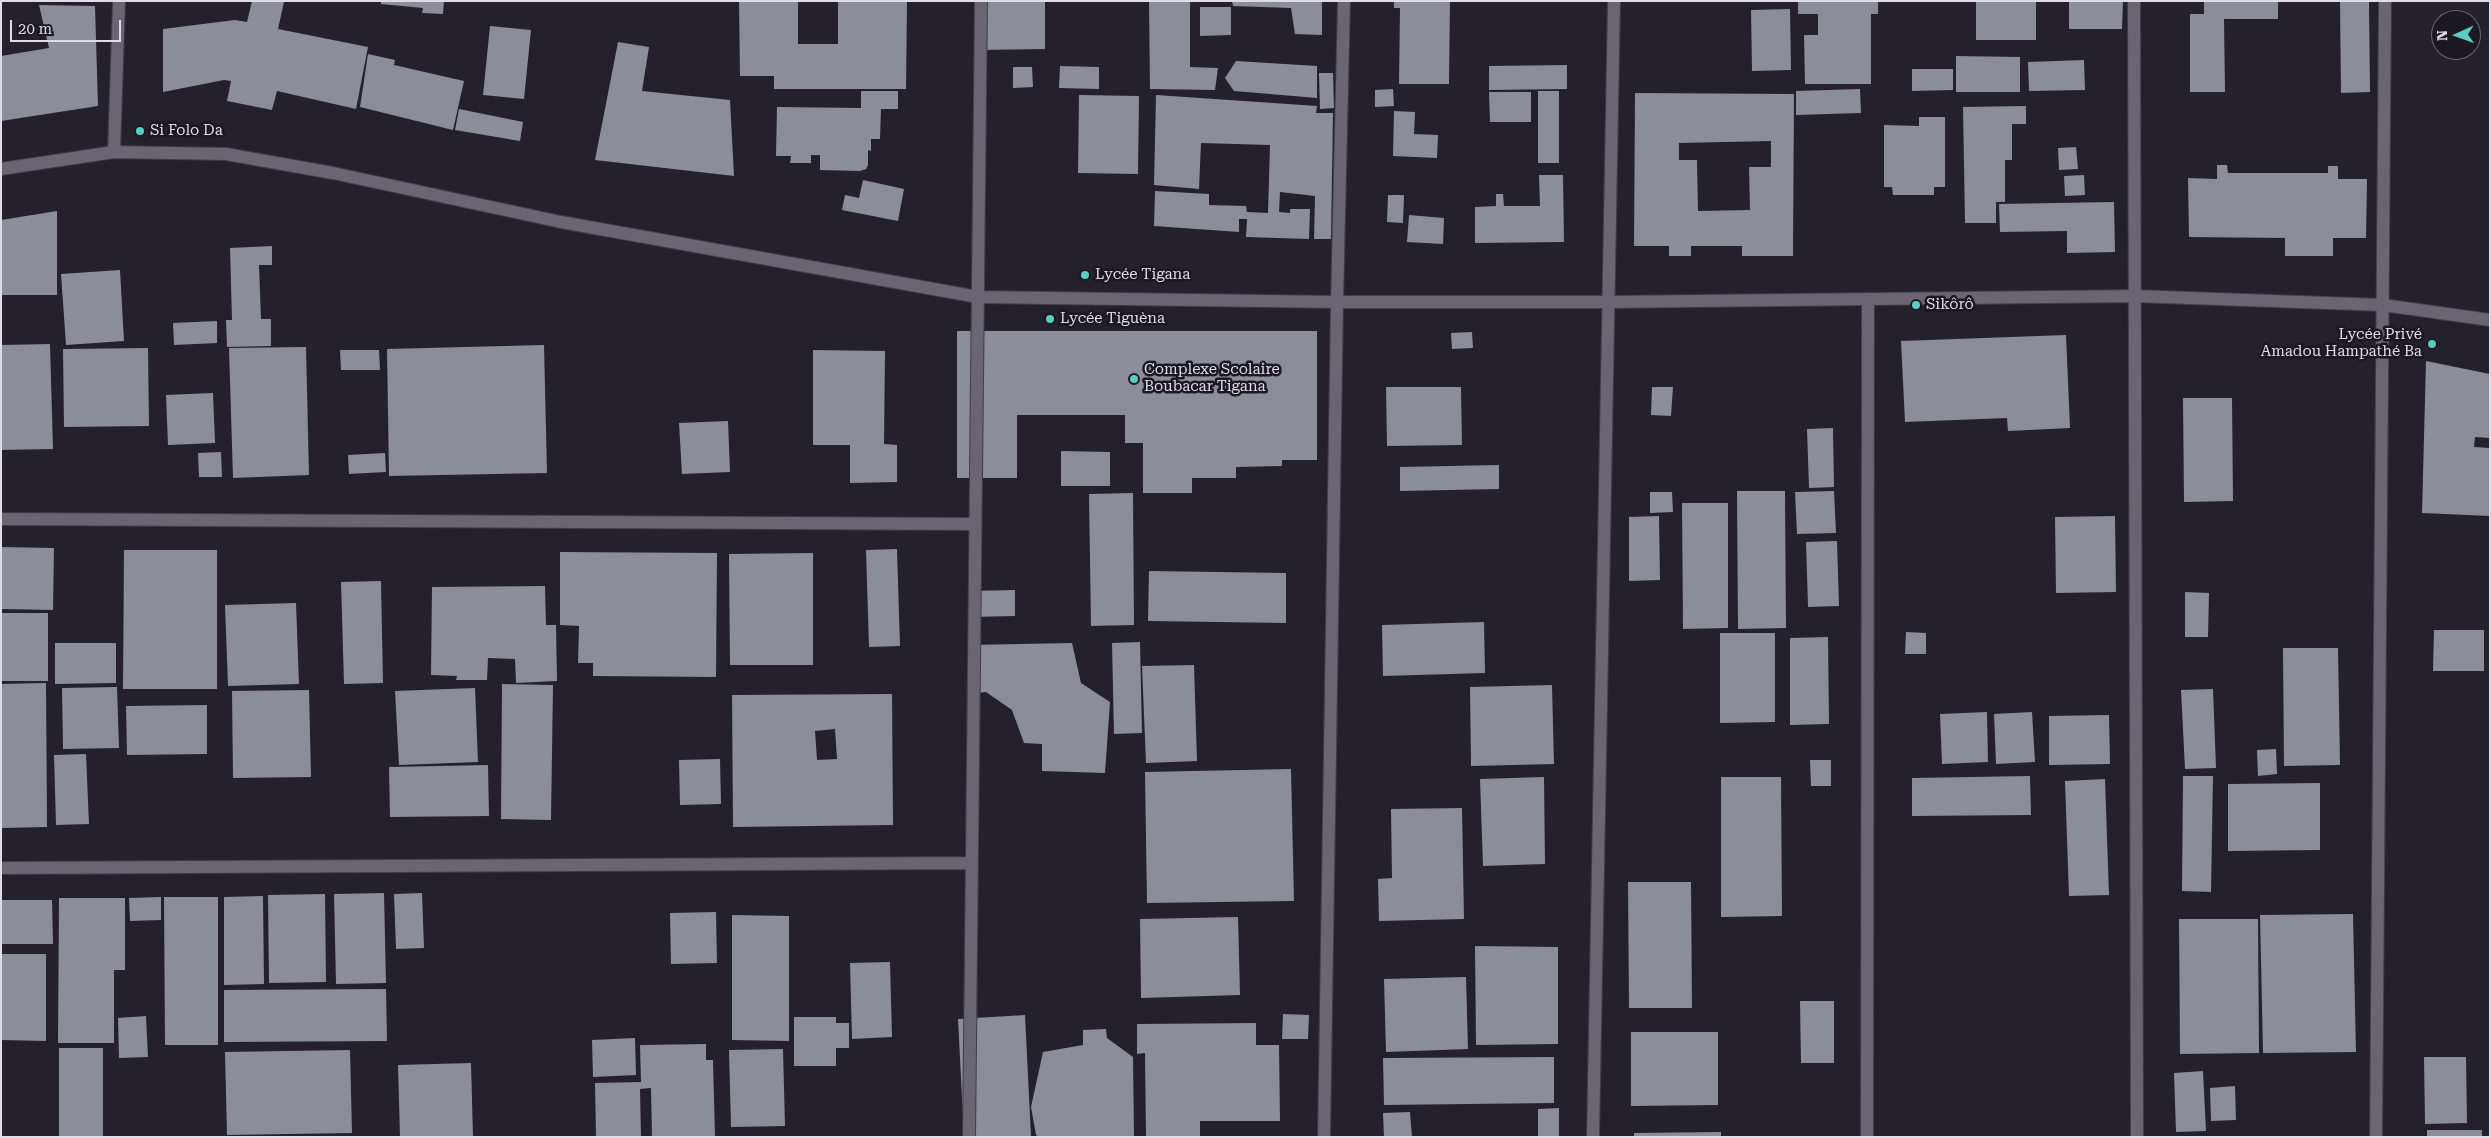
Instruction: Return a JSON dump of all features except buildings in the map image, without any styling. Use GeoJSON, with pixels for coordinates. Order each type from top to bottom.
{"type":"FeatureCollection","features":[{"type":"Feature","properties":{"kind":"street"},"geometry":{"type":"LineString","coordinates":[[114,152],[119,1]]}},
{"type":"Feature","properties":{"kind":"street"},"geometry":{"type":"LineString","coordinates":[[969,1137],[981,1]]}},
{"type":"Feature","properties":{"kind":"street"},"geometry":{"type":"LineString","coordinates":[[1324,1137],[1337,302],[1344,1]]}},
{"type":"Feature","properties":{"kind":"street"},"geometry":{"type":"LineString","coordinates":[[1593,1137],[1614,1]]}},
{"type":"Feature","properties":{"kind":"street"},"geometry":{"type":"LineString","coordinates":[[2134,1],[2137,1137]]}},
{"type":"Feature","properties":{"kind":"street"},"geometry":{"type":"LineString","coordinates":[[2376,1137],[2385,1]]}},
{"type":"Feature","properties":{"kind":"street"},"geometry":{"type":"LineString","coordinates":[[1,169],[114,152],[236,156],[333,173],[562,222],[978,297],[1337,302],[1608,302],[2135,296],[2383,305],[2490,320]]}},
{"type":"Feature","properties":{"kind":"street"},"geometry":{"type":"LineString","coordinates":[[1867,1137],[1868,299]]}},
{"type":"Feature","properties":{"kind":"street"},"geometry":{"type":"LineString","coordinates":[[1,518],[975,524]]}},
{"type":"Feature","properties":{"kind":"street"},"geometry":{"type":"LineString","coordinates":[[1,868],[972,863]]}},
{"type":"Feature","properties":{"kind":"place","name":"Si Folo Da"},"geometry":{"type":"Point","coordinates":[140,131]}},
{"type":"Feature","properties":{"kind":"place","name":"Lycée Tigana"},"geometry":{"type":"Point","coordinates":[1085,275]}},
{"type":"Feature","properties":{"kind":"place","name":"Sikôrô"},"geometry":{"type":"Point","coordinates":[1916,305]}},
{"type":"Feature","properties":{"kind":"place","name":"Lycée Tiguèna"},"geometry":{"type":"Point","coordinates":[1050,319]}},
{"type":"Feature","properties":{"kind":"place","name":"Lycée Privé Amadou Hampathé Ba"},"geometry":{"type":"Point","coordinates":[2432,344]}},
{"type":"Feature","properties":{"kind":"place","name":"Complexe Scolaire Boubacar Tigana"},"geometry":{"type":"Point","coordinates":[1134,379]}}]}
